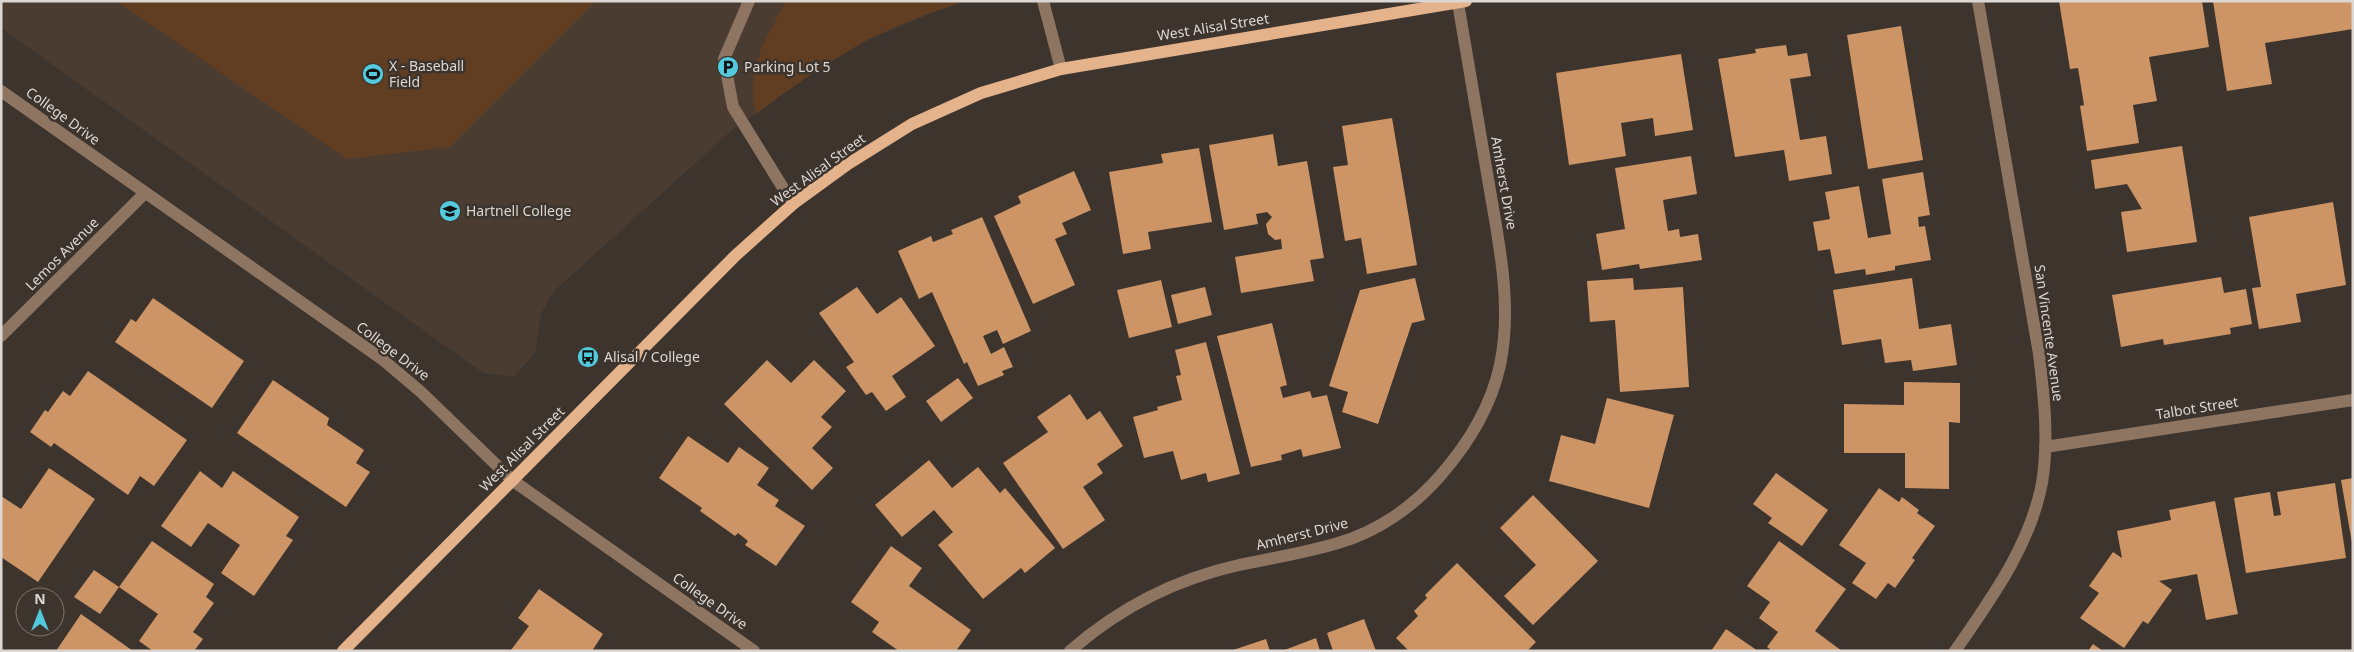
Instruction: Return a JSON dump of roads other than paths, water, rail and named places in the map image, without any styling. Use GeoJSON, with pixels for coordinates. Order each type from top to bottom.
{"type":"FeatureCollection","features":[{"type":"Feature","properties":{"kind":"main road","name":"West Alisal Street"},"geometry":{"type":"LineString","coordinates":[[343,651],[735,256],[793,204],[848,164],[912,124],[981,93],[1061,69],[1462,2]]}},
{"type":"Feature","properties":{"kind":"street"},"geometry":{"type":"LineString","coordinates":[[749,1],[724,59],[733,107],[793,204]]}},
{"type":"Feature","properties":{"kind":"street"},"geometry":{"type":"LineString","coordinates":[[1043,1],[1061,69]]}},
{"type":"Feature","properties":{"kind":"street","name":"San Vincente Avenue"},"geometry":{"type":"LineString","coordinates":[[1954,651],[2005,576],[2023,541],[2035,512],[2042,482],[2045,446],[2045,405],[2039,354],[1978,1]]}},
{"type":"Feature","properties":{"kind":"street","name":"Amherst Drive"},"geometry":{"type":"LineString","coordinates":[[1070,651],[1113,616],[1168,588],[1238,565],[1340,543],[1379,526],[1407,508],[1431,486],[1455,459],[1474,432],[1490,400],[1500,365],[1505,301],[1501,257],[1462,2]]}},
{"type":"Feature","properties":{"kind":"street","name":"College Drive"},"geometry":{"type":"LineString","coordinates":[[1,91],[144,194],[382,359],[422,392],[512,480],[754,651]]}},
{"type":"Feature","properties":{"kind":"street","name":"Lemos Avenue"},"geometry":{"type":"LineString","coordinates":[[1,336],[144,194]]}},
{"type":"Feature","properties":{"kind":"street","name":"Talbot Street"},"geometry":{"type":"LineString","coordinates":[[2045,446],[2353,400]]}},
{"type":"Feature","properties":{"kind":"place","name":"Parking Lot 5"},"geometry":{"type":"Point","coordinates":[728,67]}},
{"type":"Feature","properties":{"kind":"place","name":"X - Baseball Field"},"geometry":{"type":"Point","coordinates":[373,74]}},
{"type":"Feature","properties":{"kind":"place","name":"Hartnell College"},"geometry":{"type":"Point","coordinates":[450,211]}},
{"type":"Feature","properties":{"kind":"place","name":"Alisal / College"},"geometry":{"type":"Point","coordinates":[588,357]}}]}
